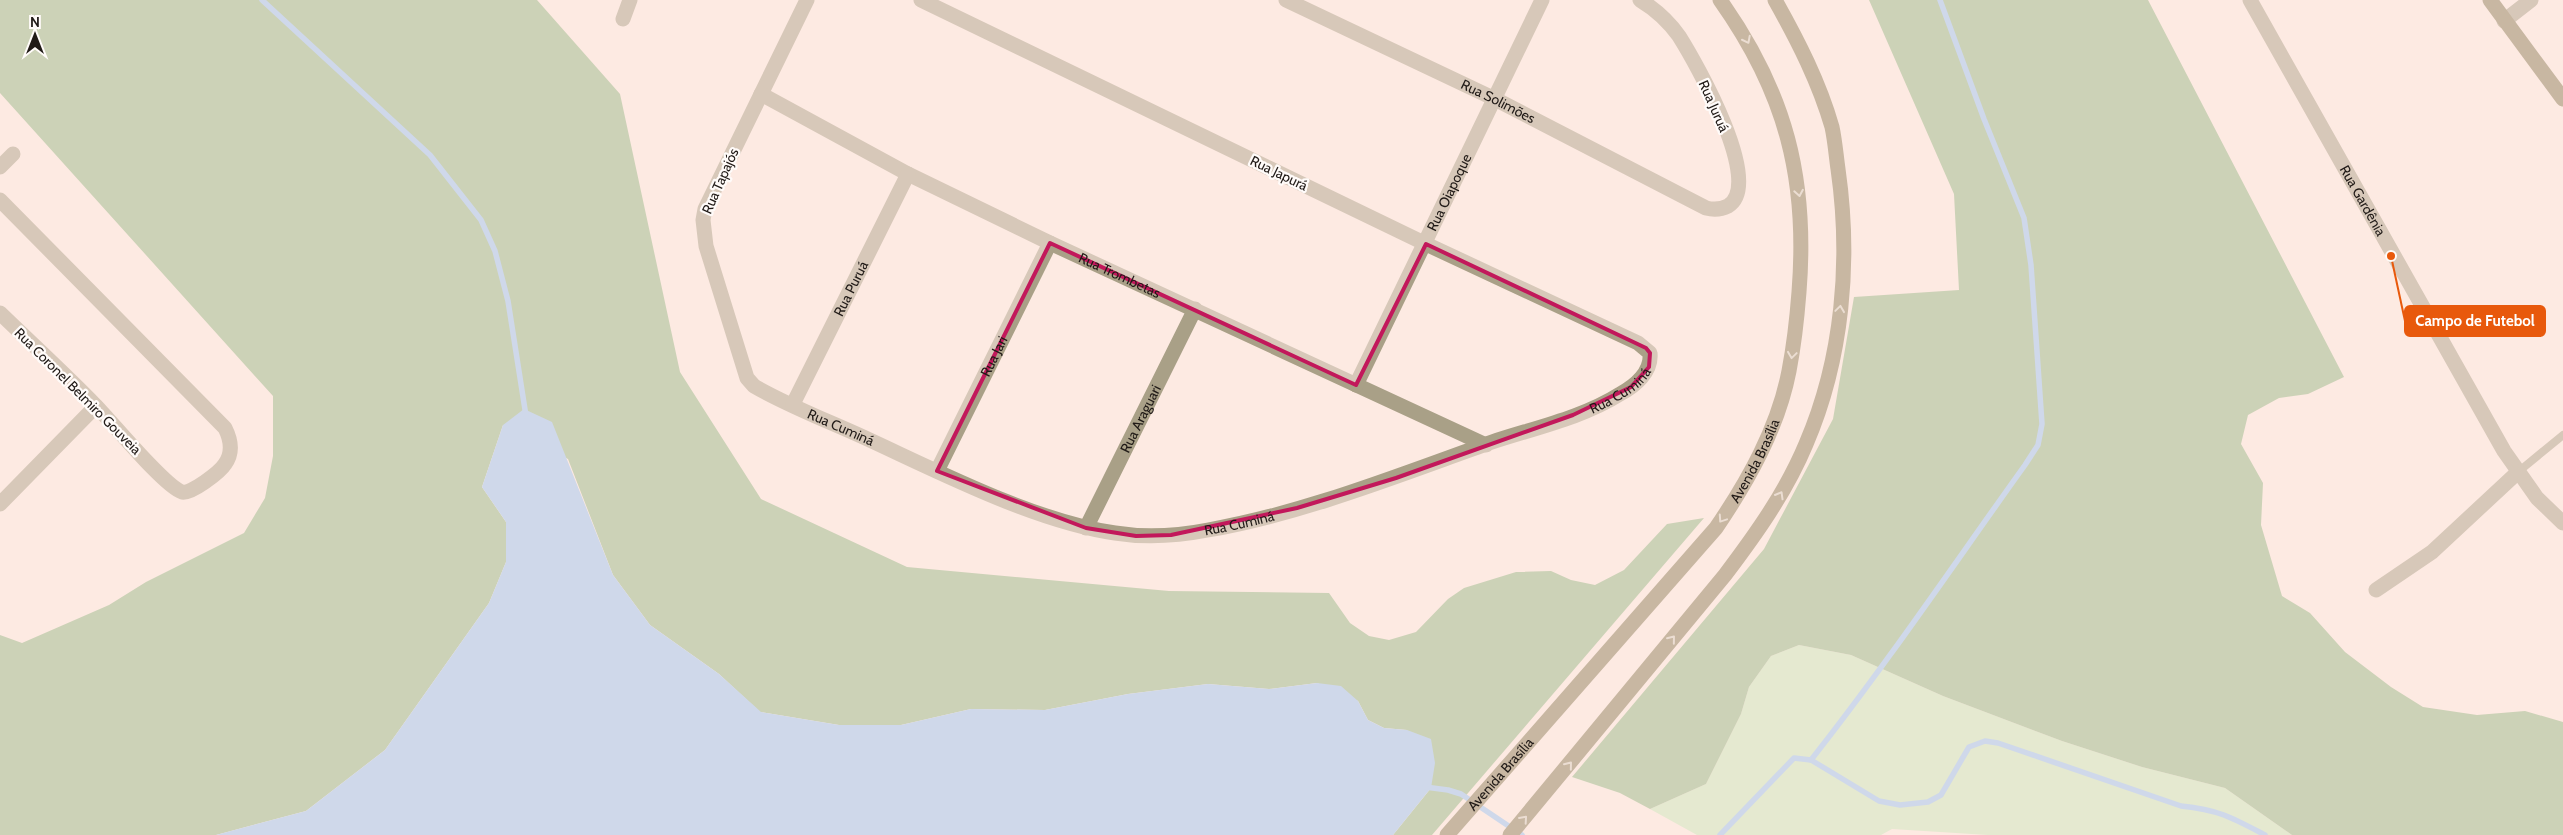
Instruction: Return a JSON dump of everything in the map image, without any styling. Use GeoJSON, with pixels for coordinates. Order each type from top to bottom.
{"type":"FeatureCollection","features":[{"type":"Feature","properties":{"kind":"street"},"geometry":{"type":"LineString","coordinates":[[623,19],[630,0]]}},
{"type":"Feature","properties":{"kind":"street","name":"Rua Tapajós"},"geometry":{"type":"LineString","coordinates":[[793,404],[754,386],[747,378],[703,234],[705,209],[807,0]]}},
{"type":"Feature","properties":{"kind":"street","name":"Rua Japurá"},"geometry":{"type":"LineString","coordinates":[[921,0],[1426,244],[1638,343]]}},
{"type":"Feature","properties":{"kind":"street","name":"Rua Solimões"},"geometry":{"type":"LineString","coordinates":[[1286,0],[1495,99],[1706,208]]}},
{"type":"Feature","properties":{"kind":"street","name":"Rua Oiapoque"},"geometry":{"type":"LineString","coordinates":[[1356,385],[1426,244],[1542,0]]}},
{"type":"Feature","properties":{"kind":"street","name":"Rua Juruá"},"geometry":{"type":"LineString","coordinates":[[1640,0],[1664,19],[1678,35],[1718,110],[1738,164],[1739,185],[1734,199],[1724,208],[1714,210],[1706,208]]}},
{"type":"Feature","properties":{"kind":"street","name":"Avenida Brasília"},"geometry":{"type":"LineString","coordinates":[[1447,835],[1716,528],[1737,497],[1770,433],[1789,372],[1802,256],[1801,206],[1791,149],[1772,90],[1743,32],[1720,0]]}},
{"type":"Feature","properties":{"kind":"street"},"geometry":{"type":"LineString","coordinates":[[1510,835],[1718,583],[1753,537],[1780,496],[1806,444],[1827,385],[1844,280],[1845,238],[1841,187],[1832,129],[1818,88],[1803,51],[1774,0]]}},
{"type":"Feature","properties":{"kind":"street","name":"Rua Gardênia"},"geometry":{"type":"LineString","coordinates":[[2250,0],[2394,257],[2518,472],[2537,498],[2563,523]]}},
{"type":"Feature","properties":{"kind":"street"},"geometry":{"type":"LineString","coordinates":[[2490,0],[2563,99]]}},
{"type":"Feature","properties":{"kind":"street"},"geometry":{"type":"LineString","coordinates":[[2504,21],[2531,0]]}},
{"type":"Feature","properties":{"kind":"street","name":"Rua Trombetas"},"geometry":{"type":"LineString","coordinates":[[761,94],[908,174],[1050,243],[1486,445]]}},
{"type":"Feature","properties":{"kind":"street"},"geometry":{"type":"LineString","coordinates":[[0,167],[13,154]]}},
{"type":"Feature","properties":{"kind":"street","name":"Rua Puruá"},"geometry":{"type":"LineString","coordinates":[[793,404],[908,174]]}},
{"type":"Feature","properties":{"kind":"street","name":"Rua Coronel Belmiro Gouveia"},"geometry":{"type":"LineString","coordinates":[[0,200],[225,428],[230,437],[230,455],[227,462],[222,469],[189,492],[181,492],[156,471],[96,406],[0,313]]}},
{"type":"Feature","properties":{"kind":"street","name":"Rua Jari"},"geometry":{"type":"LineString","coordinates":[[937,471],[1050,243]]}},
{"type":"Feature","properties":{"kind":"street","name":"Rua Araguari"},"geometry":{"type":"LineString","coordinates":[[1086,528],[1195,309]]}},
{"type":"Feature","properties":{"kind":"street","name":"Rua Cuminá"},"geometry":{"type":"LineString","coordinates":[[793,404],[937,471],[1025,507],[1086,528],[1136,536],[1172,535],[1209,530],[1297,508],[1396,478],[1573,415],[1619,396],[1631,387],[1649,367],[1650,353],[1638,343]]}},
{"type":"Feature","properties":{"kind":"street"},"geometry":{"type":"LineString","coordinates":[[0,504],[96,406]]}},
{"type":"Feature","properties":{"kind":"street"},"geometry":{"type":"LineString","coordinates":[[2376,590],[2432,552],[2518,472]]}},
{"type":"Feature","properties":{"kind":"lane"},"geometry":{"type":"LineString","coordinates":[[2518,472],[2563,435]]}},
{"type":"Feature","properties":{"kind":"highlighted area"},"geometry":{"type":"Polygon","coordinates":[[[1050,243],[1356,385],[1426,244],[1646,348],[1650,353],[1649,367],[1631,387],[1573,415],[1396,478],[1297,508],[1171,535],[1136,536],[1086,528],[937,471],[1050,243]]]}},
{"type":"Feature","properties":{"kind":"green space"},"geometry":{"type":"Polygon","coordinates":[[[0,0],[537,0],[620,94],[680,372],[761,499],[907,567],[1169,591],[1329,593],[1350,623],[1369,636],[1389,640],[1416,632],[1448,599],[1464,588],[1516,572],[1551,571],[1571,580],[1595,585],[1624,570],[1667,524],[1704,518],[1432,835],[1393,835],[1431,788],[1407,730],[1384,728],[1368,720],[1358,701],[1317,683],[1269,689],[1208,684],[1128,694],[1045,710],[971,709],[901,725],[839,725],[760,712],[719,674],[650,625],[613,575],[568,459],[503,425],[482,487],[506,522],[506,562],[489,603],[385,750],[306,811],[216,835],[0,835],[0,635],[22,643],[109,605],[146,582],[244,533],[265,498],[273,456],[273,396],[0,93],[0,0]]]}},
{"type":"Feature","properties":{"kind":"green space"},"geometry":{"type":"Polygon","coordinates":[[[1869,0],[2148,0],[2344,377],[2308,394],[2279,398],[2248,415],[2241,444],[2263,483],[2261,525],[2282,596],[2310,613],[2345,652],[2391,687],[2423,707],[2477,715],[2525,711],[2563,722],[2563,835],[2292,835],[2225,788],[2142,767],[2062,741],[1943,696],[1851,655],[1799,645],[1771,656],[1749,687],[1741,714],[1706,784],[1650,809],[1620,793],[1572,777],[1764,549],[1833,419],[1854,297],[1959,290],[1954,194],[1869,0]]]}},
{"type":"Feature","properties":{"kind":"green space"},"geometry":{"type":"Polygon","coordinates":[[[1799,645],[1851,655],[1943,696],[2062,741],[2142,767],[2225,788],[2292,835],[1988,835],[1892,829],[1881,835],[1697,835],[1650,809],[1706,784],[1741,714],[1749,687],[1771,656],[1799,645]]]}},
{"type":"Feature","properties":{"kind":"water"},"geometry":{"type":"Polygon","coordinates":[[[524,409],[552,422],[613,575],[650,625],[719,674],[761,712],[839,725],[901,725],[971,709],[1045,710],[1128,694],[1208,684],[1269,689],[1317,683],[1341,686],[1358,701],[1368,720],[1384,728],[1407,730],[1431,739],[1435,763],[1431,788],[1393,835],[216,835],[306,811],[385,750],[489,603],[506,562],[506,522],[482,487],[503,425],[524,409]]]}},
{"type":"Feature","properties":{"kind":"waterway"},"geometry":{"type":"LineString","coordinates":[[262,0],[430,155],[481,220],[495,251],[508,301],[526,416]]}},
{"type":"Feature","properties":{"kind":"waterway"},"geometry":{"type":"LineString","coordinates":[[1811,760],[1893,651],[2025,465],[2038,445],[2042,424],[2031,265],[2024,218],[1984,119],[1940,0]]}},
{"type":"Feature","properties":{"kind":"waterway"},"geometry":{"type":"LineString","coordinates":[[1720,835],[1794,758],[1811,760],[1879,801],[1900,805],[1928,802],[1941,795],[1969,747],[1985,741],[1998,743],[2181,806],[2224,815],[2265,835]]}},
{"type":"Feature","properties":{"kind":"waterway"},"geometry":{"type":"LineString","coordinates":[[1425,787],[1461,794],[1522,835]]}},
{"type":"Feature","properties":{"kind":"place","name":"Campo de Futebol"},"geometry":{"type":"Point","coordinates":[2391,256]}}]}
